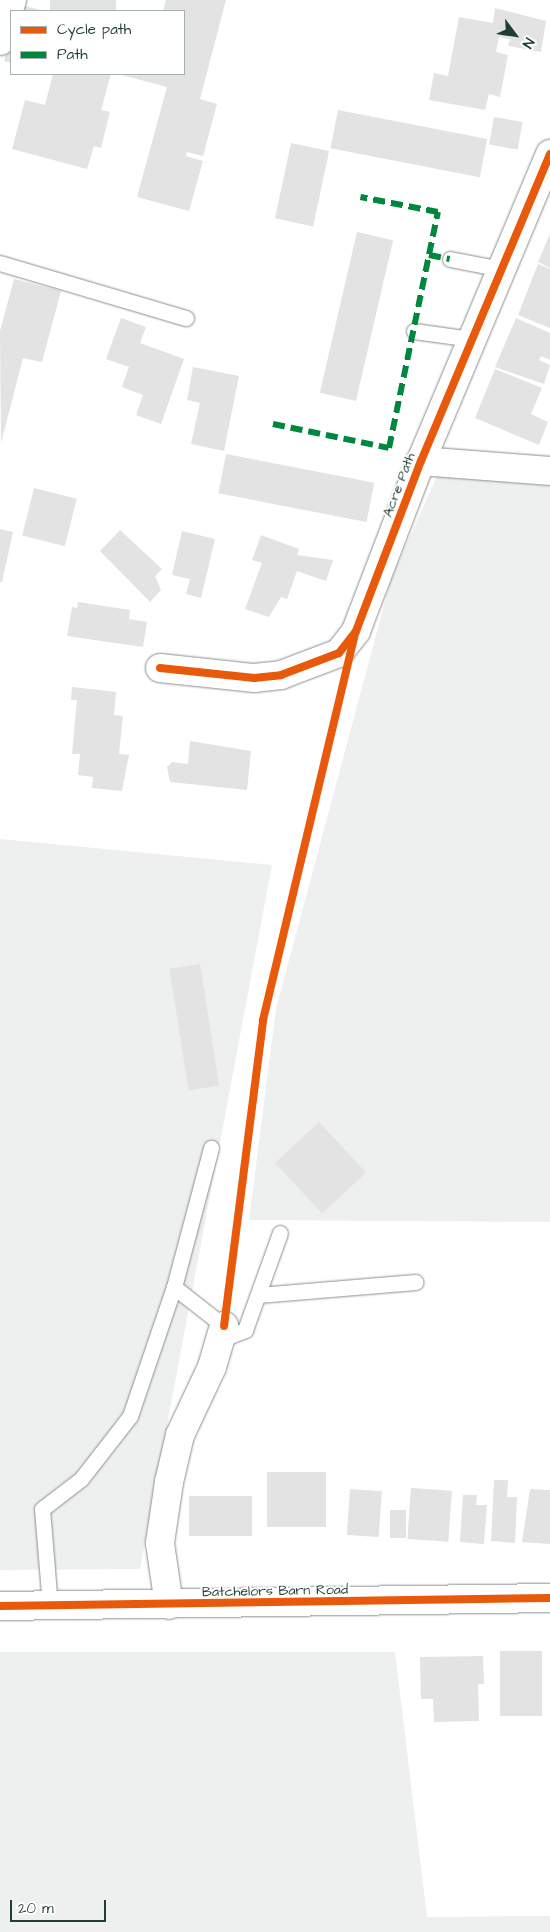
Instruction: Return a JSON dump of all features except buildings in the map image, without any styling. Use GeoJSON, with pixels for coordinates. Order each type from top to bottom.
{"type":"FeatureCollection","features":[{"type":"Feature","properties":{"kind":"street"},"geometry":{"type":"LineString","coordinates":[[0,41],[12,0]]}},
{"type":"Feature","properties":{"kind":"street","name":"Acre Path"},"geometry":{"type":"LineString","coordinates":[[160,668],[254,678],[314,666],[339,652],[356,631],[421,460],[550,154]]}},
{"type":"Feature","properties":{"kind":"street"},"geometry":{"type":"LineString","coordinates":[[421,460],[550,472]]}},
{"type":"Feature","properties":{"kind":"street"},"geometry":{"type":"LineString","coordinates":[[169,1605],[160,1543],[169,1482],[180,1435],[223,1332]]}},
{"type":"Feature","properties":{"kind":"street","name":"Batchelors Barn Road"},"geometry":{"type":"LineString","coordinates":[[0,1606],[550,1598]]}},
{"type":"Feature","properties":{"kind":"lane"},"geometry":{"type":"LineString","coordinates":[[450,258],[502,269]]}},
{"type":"Feature","properties":{"kind":"lane"},"geometry":{"type":"LineString","coordinates":[[0,263],[186,318]]}},
{"type":"Feature","properties":{"kind":"lane"},"geometry":{"type":"LineString","coordinates":[[414,331],[472,339]]}},
{"type":"Feature","properties":{"kind":"lane"},"geometry":{"type":"LineString","coordinates":[[50,1606],[42,1509],[81,1479],[130,1416],[174,1287],[211,1148]]}},
{"type":"Feature","properties":{"kind":"lane"},"geometry":{"type":"LineString","coordinates":[[174,1287],[223,1332],[245,1330],[280,1233]]}},
{"type":"Feature","properties":{"kind":"lane"},"geometry":{"type":"LineString","coordinates":[[258,1295],[415,1282]]}},
{"type":"Feature","properties":{"kind":"shaded area"},"geometry":{"type":"Polygon","coordinates":[[[437,476],[550,484],[550,1222],[249,1220],[276,1009],[391,579],[437,476]]]}},
{"type":"Feature","properties":{"kind":"shaded area"},"geometry":{"type":"Polygon","coordinates":[[[0,839],[272,865],[140,1569],[0,1570],[0,839]]]}},
{"type":"Feature","properties":{"kind":"shaded area"},"geometry":{"type":"Polygon","coordinates":[[[0,1652],[395,1652],[427,1917],[550,1916],[550,1932],[0,1932],[0,1652]]]}},
{"type":"Feature","properties":{"kind":"marked path"},"geometry":{"type":"LineString","coordinates":[[273,424],[389,448],[438,212],[360,197]]}},
{"type":"Feature","properties":{"kind":"marked path"},"geometry":{"type":"LineString","coordinates":[[429,255],[450,259]]}},
{"type":"Feature","properties":{"kind":"cycle path"},"geometry":{"type":"LineString","coordinates":[[160,668],[254,678],[281,675],[339,653],[356,631],[421,461],[550,154]]}},
{"type":"Feature","properties":{"kind":"cycle path"},"geometry":{"type":"LineString","coordinates":[[224,1326],[263,1020],[355,634]]}},
{"type":"Feature","properties":{"kind":"cycle path"},"geometry":{"type":"LineString","coordinates":[[0,1606],[550,1598]]}}]}
